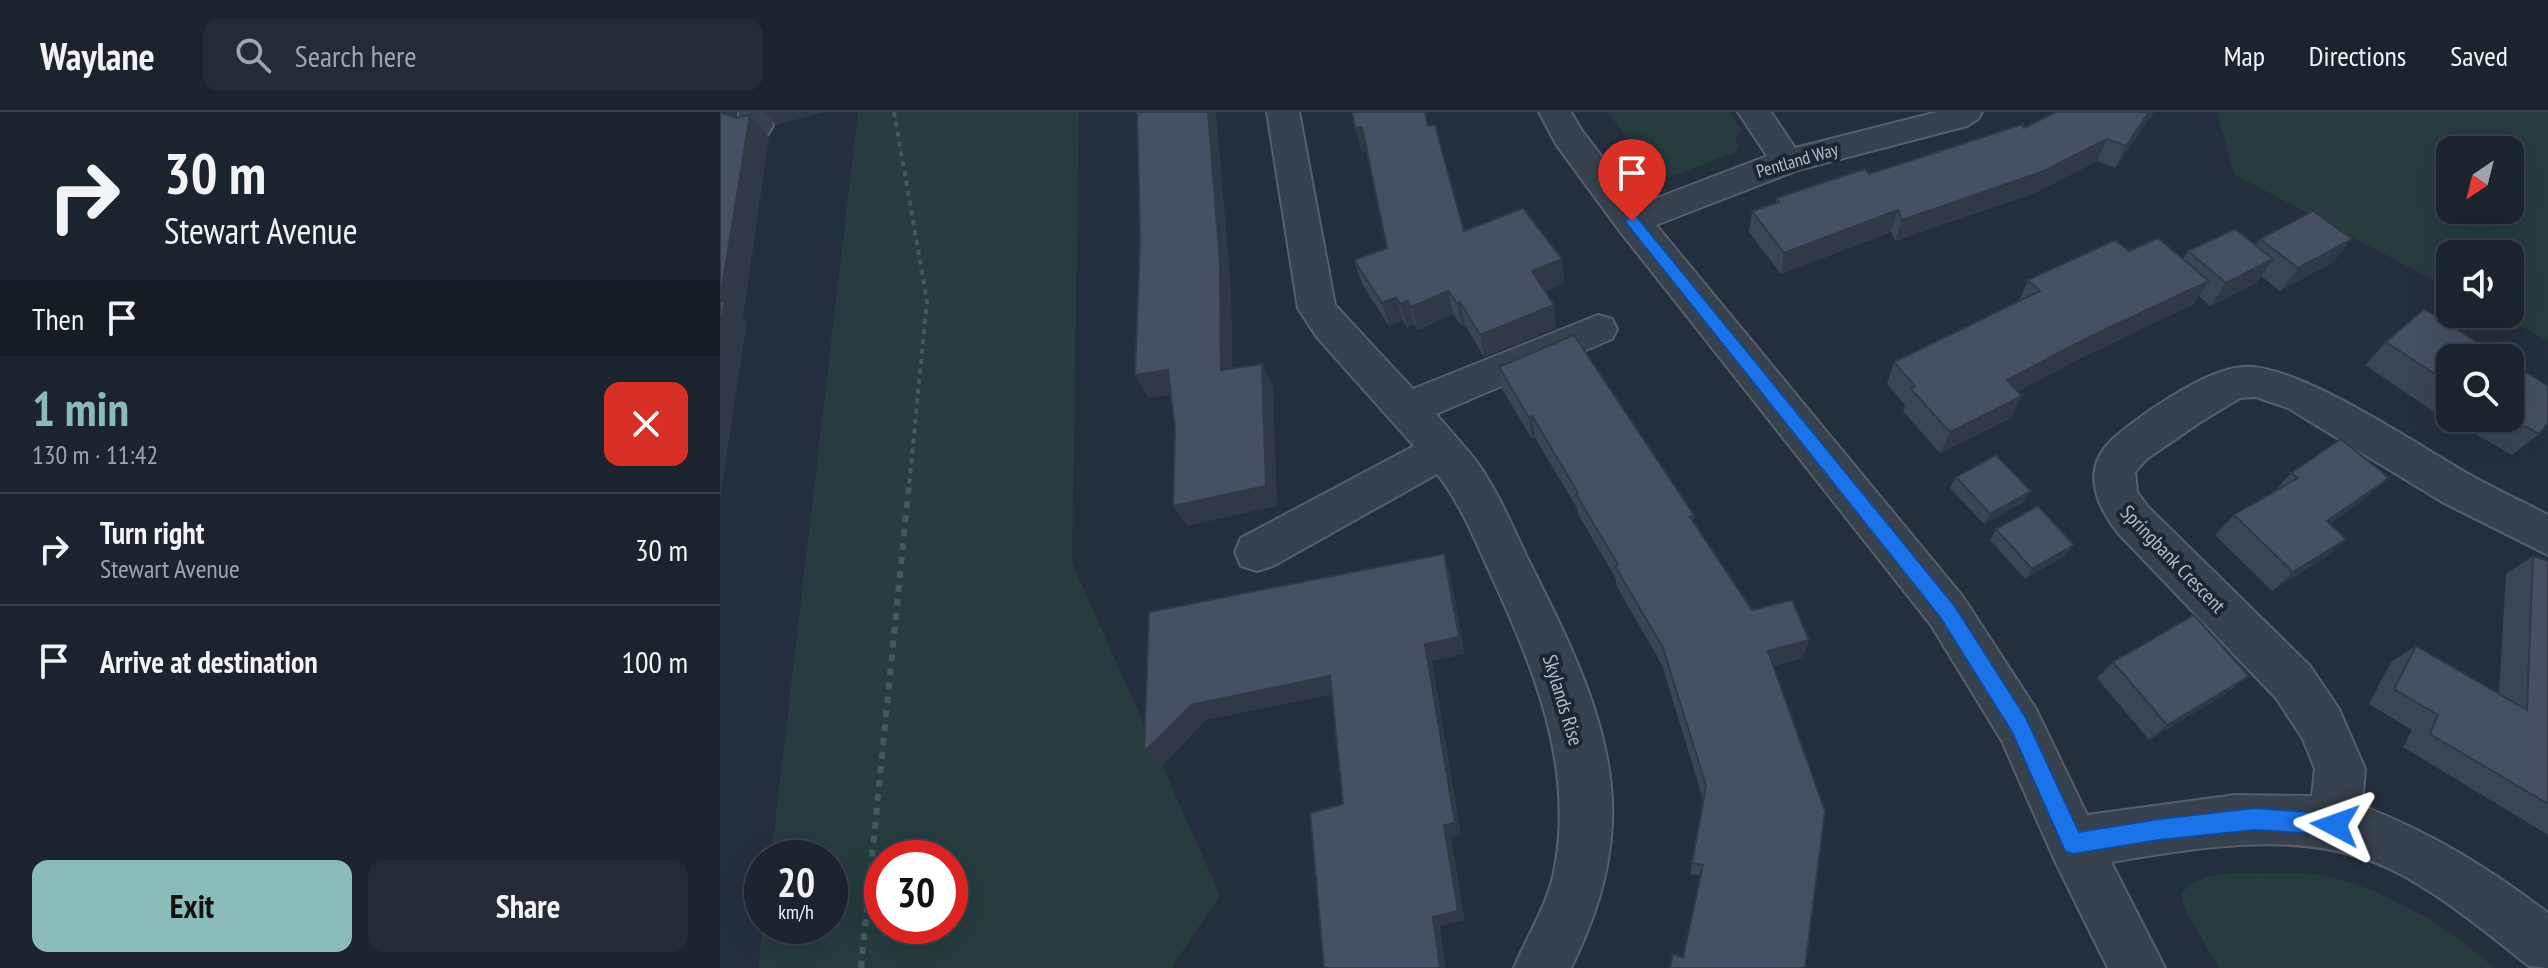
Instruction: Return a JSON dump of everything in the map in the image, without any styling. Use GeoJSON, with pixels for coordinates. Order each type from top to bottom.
{"type":"FeatureCollection","features":[{"type":"Feature","properties":{"kind":"street","name":"Skylands Rise"},"geometry":{"type":"LineString","coordinates":[[1283,112],[1317,308],[1456,468],[1485,516],[1560,676],[1586,790],[1586,853],[1575,903],[1542,968]]}},
{"type":"Feature","properties":{"kind":"street"},"geometry":{"type":"LineString","coordinates":[[1555,112],[1568,136],[1632,221],[1947,611],[2019,725],[2073,843],[2137,968]]}},
{"type":"Feature","properties":{"kind":"street"},"geometry":{"type":"LineString","coordinates":[[1754,112],[1787,161]]}},
{"type":"Feature","properties":{"kind":"street","name":"Pentland Way"},"geometry":{"type":"LineString","coordinates":[[1632,221],[1787,161],[1955,118],[1966,112]]}},
{"type":"Feature","properties":{"kind":"street"},"geometry":{"type":"LineString","coordinates":[[1404,410],[1598,329]]}},
{"type":"Feature","properties":{"kind":"street","name":"Springbank Crescent"},"geometry":{"type":"LineString","coordinates":[[2335,825],[2340,769],[2322,725],[2293,682],[2116,499],[2117,462],[2130,448],[2227,386],[2256,382],[2302,397],[2459,490],[2548,536]]}},
{"type":"Feature","properties":{"kind":"street"},"geometry":{"type":"LineString","coordinates":[[1257,552],[1441,451]]}},
{"type":"Feature","properties":{"kind":"street"},"geometry":{"type":"LineString","coordinates":[[2073,843],[2159,829],[2255,819],[2335,825],[2397,846],[2483,897],[2548,947]]}},
{"type":"Feature","properties":{"kind":"path"},"geometry":{"type":"LineString","coordinates":[[861,968],[927,301],[894,112]]}},
{"type":"Feature","properties":{"kind":"green space"},"geometry":{"type":"Polygon","coordinates":[[[858,112],[1079,112],[1072,563],[1220,895],[1171,968],[758,968],[761,944],[848,944],[848,840],[773,840],[858,112]]]}},
{"type":"Feature","properties":{"kind":"green space"},"geometry":{"type":"Polygon","coordinates":[[[1607,112],[1729,112],[1742,129],[1735,140],[1739,147],[1733,153],[1670,177],[1658,178],[1607,112]]]}},
{"type":"Feature","properties":{"kind":"green space"},"geometry":{"type":"Polygon","coordinates":[[[2217,112],[2548,112],[2548,341],[2524,328],[2524,240],[2436,240],[2436,282],[2234,174],[2217,112]]]}},
{"type":"Feature","properties":{"kind":"green space"},"geometry":{"type":"Polygon","coordinates":[[[2258,873],[2315,875],[2364,887],[2433,922],[2495,968],[2219,968],[2183,906],[2182,893],[2207,877],[2258,873]]]}},
{"type":"Feature","properties":{"kind":"building"},"geometry":{"type":"Polygon","coordinates":[[[720,112],[736,118],[750,115],[720,300],[720,112]]]}},
{"type":"Feature","properties":{"kind":"building"},"geometry":{"type":"Polygon","coordinates":[[[1137,112],[1208,112],[1220,261],[1221,370],[1262,364],[1266,486],[1173,506],[1175,428],[1168,370],[1135,375],[1140,239],[1137,112]]]}},
{"type":"Feature","properties":{"kind":"building"},"geometry":{"type":"Polygon","coordinates":[[[1352,112],[1425,112],[1428,126],[1435,125],[1464,231],[1523,208],[1562,259],[1532,271],[1554,305],[1480,335],[1460,302],[1457,303],[1448,291],[1411,307],[1408,301],[1400,304],[1396,297],[1382,303],[1354,260],[1387,248],[1362,127],[1355,128],[1352,112]]]}},
{"type":"Feature","properties":{"kind":"building"},"geometry":{"type":"Polygon","coordinates":[[[2056,112],[2149,112],[2126,146],[2107,139],[2044,171],[1902,220],[1898,210],[1784,253],[1752,211],[1779,202],[1776,198],[1865,169],[1869,174],[2023,124],[2024,128],[2056,112]]]}},
{"type":"Feature","properties":{"kind":"building"},"geometry":{"type":"Polygon","coordinates":[[[2313,211],[2352,239],[2298,268],[2260,239],[2313,211]]]}},
{"type":"Feature","properties":{"kind":"building"},"geometry":{"type":"Polygon","coordinates":[[[2235,229],[2273,259],[2226,283],[2188,251],[2235,229]]]}},
{"type":"Feature","properties":{"kind":"building"},"geometry":{"type":"Polygon","coordinates":[[[2158,238],[2209,281],[2089,337],[2007,380],[2022,396],[1950,432],[1911,389],[1915,386],[1894,362],[2040,291],[2028,280],[2115,240],[2129,251],[2158,238]]]}},
{"type":"Feature","properties":{"kind":"building"},"geometry":{"type":"Polygon","coordinates":[[[725,301],[720,328],[720,302],[725,301]]]}},
{"type":"Feature","properties":{"kind":"building"},"geometry":{"type":"Polygon","coordinates":[[[2424,309],[2436,316],[2436,328],[2455,328],[2480,344],[2436,344],[2436,375],[2386,342],[2424,309]]]}},
{"type":"Feature","properties":{"kind":"building"},"geometry":{"type":"Polygon","coordinates":[[[1574,335],[1694,515],[1690,517],[1752,610],[1792,600],[1809,640],[1768,651],[1825,811],[1805,968],[1670,968],[1673,954],[1683,958],[1703,865],[1692,863],[1706,786],[1663,648],[1615,566],[1618,565],[1578,493],[1499,367],[1574,335]]]}},
{"type":"Feature","properties":{"kind":"building"},"geometry":{"type":"Polygon","coordinates":[[[2524,371],[2548,386],[2548,423],[2539,434],[2524,426],[2524,371]]]}},
{"type":"Feature","properties":{"kind":"building"},"geometry":{"type":"Polygon","coordinates":[[[2341,439],[2389,478],[2327,521],[2346,539],[2293,572],[2234,515],[2298,478],[2291,473],[2341,439]]]}},
{"type":"Feature","properties":{"kind":"building"},"geometry":{"type":"Polygon","coordinates":[[[1996,455],[2031,491],[1990,514],[1956,477],[1996,455]]]}},
{"type":"Feature","properties":{"kind":"building"},"geometry":{"type":"Polygon","coordinates":[[[2038,506],[2074,545],[2032,569],[1996,529],[2038,506]]]}},
{"type":"Feature","properties":{"kind":"building"},"geometry":{"type":"Polygon","coordinates":[[[1444,554],[1459,637],[1425,644],[1455,823],[1444,825],[1458,911],[1433,917],[1440,968],[1324,968],[1310,813],[1343,804],[1330,676],[1191,705],[1144,752],[1149,612],[1444,554]]]}},
{"type":"Feature","properties":{"kind":"building"},"geometry":{"type":"Polygon","coordinates":[[[2533,556],[2548,561],[2548,804],[2430,734],[2438,715],[2394,689],[2416,646],[2527,710],[2533,556]]]}},
{"type":"Feature","properties":{"kind":"building"},"geometry":{"type":"Polygon","coordinates":[[[2194,615],[2249,676],[2167,725],[2113,662],[2194,615]]]}},
{"type":"Feature","properties":{"kind":"route"},"geometry":{"type":"LineString","coordinates":[[1632,221],[1947,611],[2019,725],[2073,843],[2159,829],[2255,819],[2335,825]]}}]}
